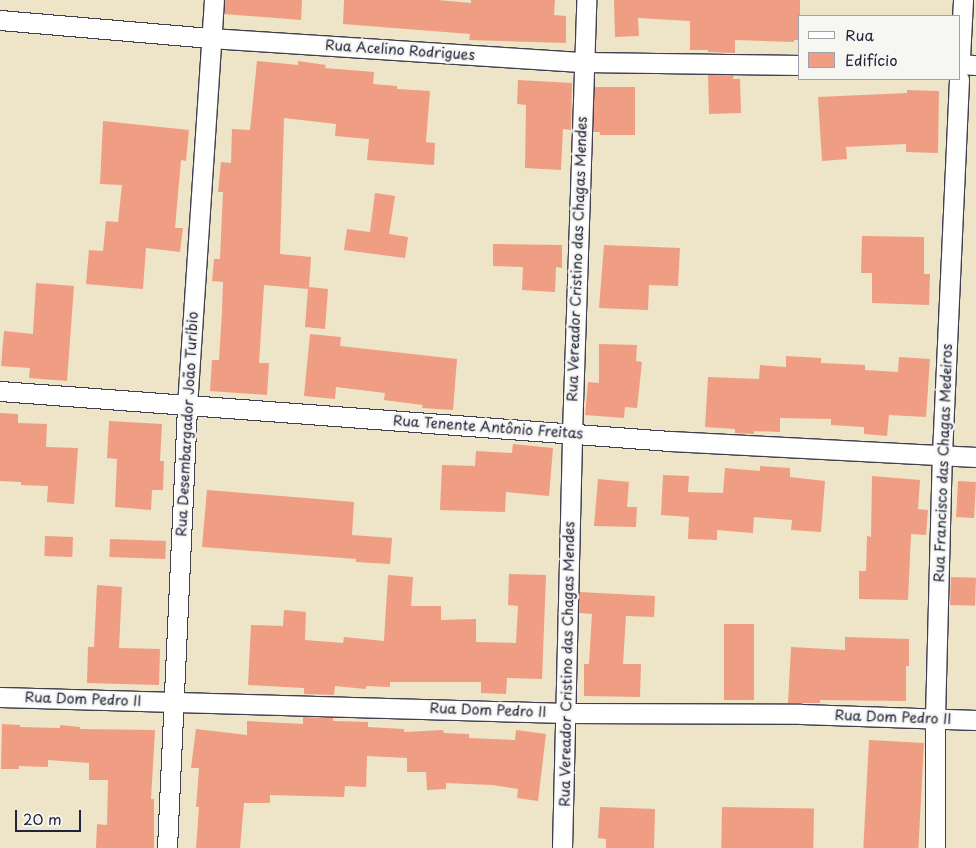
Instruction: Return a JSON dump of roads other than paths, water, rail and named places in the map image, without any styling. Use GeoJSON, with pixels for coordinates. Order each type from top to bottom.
{"type":"FeatureCollection","features":[{"type":"Feature","properties":{"kind":"street","name":"Rua Desembargador João Turíbio"},"geometry":{"type":"LineString","coordinates":[[167,848],[187,406],[214,0]]}},
{"type":"Feature","properties":{"kind":"street","name":"Rua Vereador Cristino das Chagas Mendes"},"geometry":{"type":"LineString","coordinates":[[562,848],[567,713],[572,433],[586,0]]}},
{"type":"Feature","properties":{"kind":"street"},"geometry":{"type":"LineString","coordinates":[[961,39],[963,0]]}},
{"type":"Feature","properties":{"kind":"street","name":"Rua Acelino Rodrigues"},"geometry":{"type":"LineString","coordinates":[[0,20],[210,38],[584,62],[798,65]]}},
{"type":"Feature","properties":{"kind":"street"},"geometry":{"type":"LineString","coordinates":[[961,64],[976,65]]}},
{"type":"Feature","properties":{"kind":"street","name":"Rua Francisco das Chagas Medeiros"},"geometry":{"type":"LineString","coordinates":[[935,848],[942,454],[959,80]]}},
{"type":"Feature","properties":{"kind":"street","name":"Rua Tenente Antônio Freitas"},"geometry":{"type":"LineString","coordinates":[[0,391],[670,441],[976,457]]}},
{"type":"Feature","properties":{"kind":"street","name":"Rua Dom Pedro II"},"geometry":{"type":"LineString","coordinates":[[0,697],[567,713],[936,717],[976,720]]}}]}
